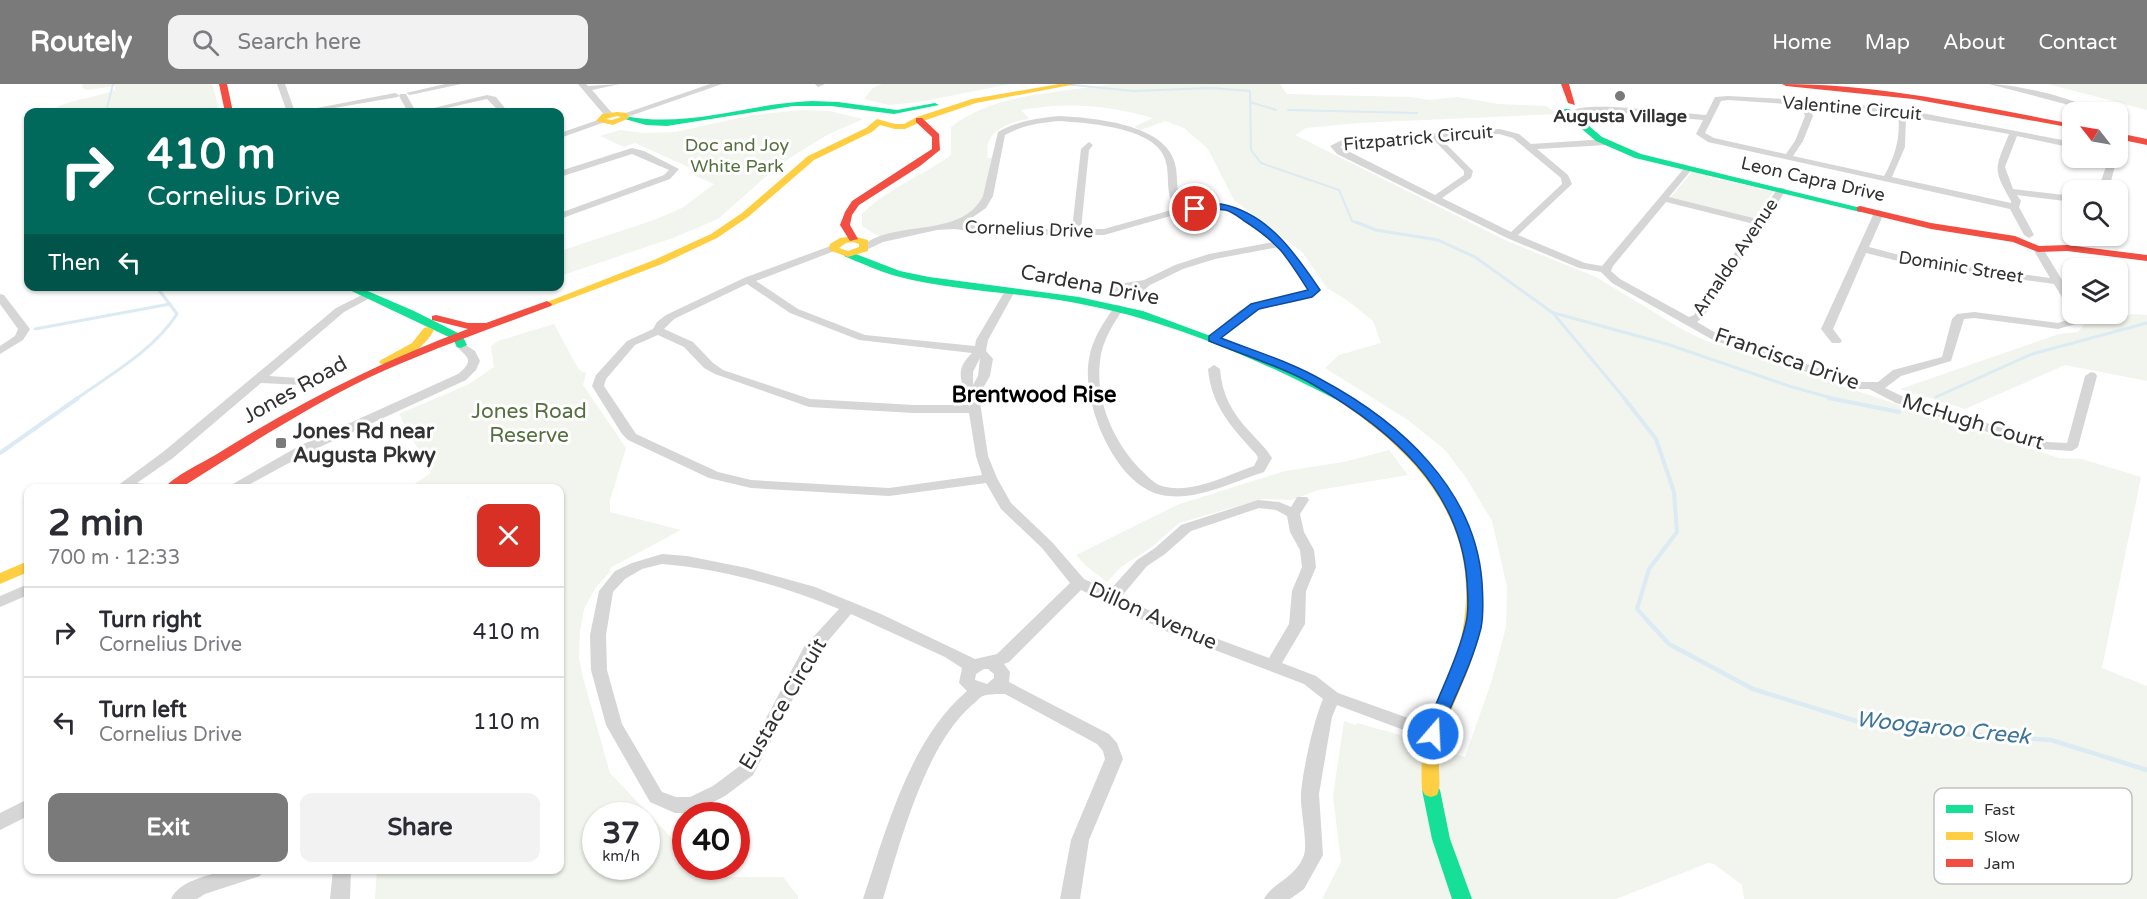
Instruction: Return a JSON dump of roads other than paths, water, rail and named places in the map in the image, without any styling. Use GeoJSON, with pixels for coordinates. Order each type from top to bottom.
{"type":"FeatureCollection","features":[{"type":"Feature","properties":{"kind":"street"},"geometry":{"type":"LineString","coordinates":[[223,84],[228,108]]}},
{"type":"Feature","properties":{"kind":"street"},"geometry":{"type":"LineString","coordinates":[[280,84],[289,108]]}},
{"type":"Feature","properties":{"kind":"street"},"geometry":{"type":"LineString","coordinates":[[320,108],[457,84]]}},
{"type":"Feature","properties":{"kind":"street"},"geometry":{"type":"LineString","coordinates":[[584,87],[616,84]]}},
{"type":"Feature","properties":{"kind":"street"},"geometry":{"type":"LineString","coordinates":[[564,135],[718,84]]}},
{"type":"Feature","properties":{"kind":"street"},"geometry":{"type":"LineString","coordinates":[[455,341],[488,326],[658,262],[714,236],[745,215],[811,158],[869,130],[880,120],[897,112],[1039,87],[1072,84]]}},
{"type":"Feature","properties":{"kind":"street"},"geometry":{"type":"LineString","coordinates":[[1558,84],[1572,107],[1710,118],[1700,134],[1703,137],[2014,207]]}},
{"type":"Feature","properties":{"kind":"street","name":"Leon Capra Drive"},"geometry":{"type":"LineString","coordinates":[[1564,84],[1572,107],[1599,139],[1631,154],[1931,226],[2015,239]]}},
{"type":"Feature","properties":{"kind":"street"},"geometry":{"type":"LineString","coordinates":[[1786,84],[1913,97],[2062,122]]}},
{"type":"Feature","properties":{"kind":"street"},"geometry":{"type":"LineString","coordinates":[[1846,84],[1938,96],[2062,122]]}},
{"type":"Feature","properties":{"kind":"street"},"geometry":{"type":"LineString","coordinates":[[1993,84],[2064,102]]}},
{"type":"Feature","properties":{"kind":"street"},"geometry":{"type":"LineString","coordinates":[[584,87],[614,119],[655,128],[680,127],[754,112],[799,107],[836,108],[880,120],[885,125],[916,129],[929,141],[926,152],[850,204],[841,220],[848,249]]}},
{"type":"Feature","properties":{"kind":"street"},"geometry":{"type":"LineString","coordinates":[[367,297],[371,303],[455,341],[698,254],[746,225],[820,163],[863,138],[920,120],[952,106],[1039,87]]}},
{"type":"Feature","properties":{"kind":"street"},"geometry":{"type":"LineString","coordinates":[[401,92],[410,108]]}},
{"type":"Feature","properties":{"kind":"street"},"geometry":{"type":"LineString","coordinates":[[439,108],[487,97],[493,99],[501,108]]}},
{"type":"Feature","properties":{"kind":"street","name":"Valentine Circuit"},"geometry":{"type":"LineString","coordinates":[[1710,118],[1718,99],[1723,98],[1804,102],[1901,111],[1957,120],[2062,143]]}},
{"type":"Feature","properties":{"kind":"street"},"geometry":{"type":"LineString","coordinates":[[1788,157],[1799,141],[1809,116],[1804,102]]}},
{"type":"Feature","properties":{"kind":"street"},"geometry":{"type":"LineString","coordinates":[[614,119],[671,125],[750,109],[797,103],[841,104],[879,112],[917,114],[937,138],[936,150],[921,163],[866,195],[854,206],[845,226],[848,249]]}},
{"type":"Feature","properties":{"kind":"street"},"geometry":{"type":"LineString","coordinates":[[1887,179],[1894,169],[1903,138],[1904,123],[1901,111]]}},
{"type":"Feature","properties":{"kind":"street"},"geometry":{"type":"LineString","coordinates":[[954,226],[983,206],[988,196],[1001,134],[1020,123],[1042,120],[1103,123],[1124,128],[1154,141],[1165,152],[1171,164],[1172,195],[1180,210]]}},
{"type":"Feature","properties":{"kind":"street","name":"Fitzpatrick Circuit"},"geometry":{"type":"LineString","coordinates":[[1510,236],[1519,231],[1567,184],[1565,177],[1512,133],[1500,131],[1344,142],[1334,146],[1336,150],[1510,236],[1583,266],[1606,270]]}},
{"type":"Feature","properties":{"kind":"street"},"geometry":{"type":"LineString","coordinates":[[2014,133],[1999,169],[2000,176],[2016,201],[2014,207],[2029,235],[2046,246],[2062,289]]}},
{"type":"Feature","properties":{"kind":"street"},"geometry":{"type":"LineString","coordinates":[[1434,136],[1469,171],[1468,177],[1436,199]]}},
{"type":"Feature","properties":{"kind":"street"},"geometry":{"type":"LineString","coordinates":[[2128,136],[2147,140]]}},
{"type":"Feature","properties":{"kind":"street"},"geometry":{"type":"LineString","coordinates":[[1530,147],[1607,142]]}},
{"type":"Feature","properties":{"kind":"street"},"geometry":{"type":"LineString","coordinates":[[1076,233],[1085,149],[1089,145]]}},
{"type":"Feature","properties":{"kind":"street"},"geometry":{"type":"LineString","coordinates":[[564,173],[632,151],[674,167],[675,172],[564,214]]}},
{"type":"Feature","properties":{"kind":"street"},"geometry":{"type":"LineString","coordinates":[[1606,270],[1689,168]]}},
{"type":"Feature","properties":{"kind":"street","name":"Arnaldo Avenue"},"geometry":{"type":"LineString","coordinates":[[1688,322],[1698,317],[1781,190]]}},
{"type":"Feature","properties":{"kind":"street"},"geometry":{"type":"LineString","coordinates":[[2010,191],[2062,198]]}},
{"type":"Feature","properties":{"kind":"street"},"geometry":{"type":"LineString","coordinates":[[1665,199],[1758,222]]}},
{"type":"Feature","properties":{"kind":"street","name":"Cornelius Drive"},"geometry":{"type":"LineString","coordinates":[[990,478],[889,492],[751,484],[700,469],[632,437],[598,386],[600,378],[631,343],[657,331],[670,316],[748,280],[880,240],[937,227],[954,226],[1006,232],[1104,232],[1180,210],[1221,207],[1232,209],[1274,236],[1312,284],[1314,290],[1312,293],[1255,307],[1213,338]]}},
{"type":"Feature","properties":{"kind":"street"},"geometry":{"type":"LineString","coordinates":[[1836,340],[1827,329],[1879,213]]}},
{"type":"Feature","properties":{"kind":"street"},"geometry":{"type":"LineString","coordinates":[[2029,235],[2017,235],[2015,239],[2046,246],[2147,257]]}},
{"type":"Feature","properties":{"kind":"street"},"geometry":{"type":"LineString","coordinates":[[1146,283],[1179,267],[1213,256],[1282,244]]}},
{"type":"Feature","properties":{"kind":"street","name":"Cardena Drive"},"geometry":{"type":"LineString","coordinates":[[848,249],[878,267],[903,275],[1119,308],[1168,322],[1317,381],[1377,419],[1410,448],[1428,469],[1458,516],[1467,538],[1473,563],[1476,602],[1473,626],[1458,675],[1440,711],[1433,734],[1429,765],[1431,794],[1439,829],[1462,899]]}},
{"type":"Feature","properties":{"kind":"street","name":"Dominic Street"},"geometry":{"type":"LineString","coordinates":[[1864,249],[1918,263],[2058,282]]}},
{"type":"Feature","properties":{"kind":"street","name":"Francisca Drive"},"geometry":{"type":"LineString","coordinates":[[1606,270],[1607,275],[1616,281],[1717,338],[1852,384],[1874,387],[1881,385],[1897,373],[1947,359],[1958,319],[1961,316],[1974,315],[2058,326],[2065,324]]}},
{"type":"Feature","properties":{"kind":"street"},"geometry":{"type":"LineString","coordinates":[[748,280],[801,315],[863,338],[980,350]]}},
{"type":"Feature","properties":{"kind":"street"},"geometry":{"type":"LineString","coordinates":[[240,484],[304,449],[462,377],[472,367],[475,361],[474,356],[455,341],[410,313],[356,291]]}},
{"type":"Feature","properties":{"kind":"street","name":"Dillon Avenue"},"geometry":{"type":"LineString","coordinates":[[1010,291],[982,340],[980,350],[972,359],[966,372],[966,383],[973,402],[982,456],[990,478],[1006,506],[1047,545],[1079,583],[1175,628],[1310,680],[1332,697],[1433,734]]}},
{"type":"Feature","properties":{"kind":"street"},"geometry":{"type":"LineString","coordinates":[[0,297],[24,329],[19,338],[0,351]]}},
{"type":"Feature","properties":{"kind":"street","name":"Jones Road"},"geometry":{"type":"LineString","coordinates":[[128,484],[168,455],[340,310],[367,297]]}},
{"type":"Feature","properties":{"kind":"street"},"geometry":{"type":"LineString","coordinates":[[1119,308],[1107,324],[1095,353],[1092,386],[1109,443],[1149,486],[1180,494],[1259,469],[1264,464],[1265,458],[1262,452],[1232,421],[1220,402],[1214,386],[1214,369]]}},
{"type":"Feature","properties":{"kind":"street"},"geometry":{"type":"LineString","coordinates":[[410,313],[468,326],[488,326]]}},
{"type":"Feature","properties":{"kind":"street"},"geometry":{"type":"LineString","coordinates":[[342,387],[369,369],[401,355],[422,342],[428,330]]}},
{"type":"Feature","properties":{"kind":"street"},"geometry":{"type":"LineString","coordinates":[[657,331],[684,342],[697,352],[706,365],[719,372],[809,403],[914,409],[973,402]]}},
{"type":"Feature","properties":{"kind":"street","name":"Jones Road"},"geometry":{"type":"LineString","coordinates":[[178,484],[259,433],[342,387],[455,341]]}},
{"type":"Feature","properties":{"kind":"street","name":"Jones Road"},"geometry":{"type":"LineString","coordinates":[[200,484],[276,435],[356,390],[455,341]]}},
{"type":"Feature","properties":{"kind":"street","name":"Dillon Avenue"},"geometry":{"type":"LineString","coordinates":[[973,402],[984,376],[987,359],[980,350]]}},
{"type":"Feature","properties":{"kind":"street","name":"McHugh Court"},"geometry":{"type":"LineString","coordinates":[[1874,387],[1900,400],[2046,446],[2072,447],[2091,376]]}},
{"type":"Feature","properties":{"kind":"street"},"geometry":{"type":"LineString","coordinates":[[257,380],[298,382]]}},
{"type":"Feature","properties":{"kind":"street"},"geometry":{"type":"LineString","coordinates":[[1272,666],[1297,624],[1299,591],[1310,567],[1307,550],[1297,532],[1293,514],[1302,500]]}},
{"type":"Feature","properties":{"kind":"street"},"geometry":{"type":"LineString","coordinates":[[1112,598],[1142,563],[1160,551],[1186,528],[1258,504],[1279,506],[1293,514]]}},
{"type":"Feature","properties":{"kind":"street","name":"Eustace Circuit"},"geometry":{"type":"LineString","coordinates":[[848,608],[810,651],[747,770],[719,791],[692,805],[675,805],[657,797],[614,725],[599,670],[598,635],[606,591],[620,575],[645,563],[662,559],[687,561],[758,576],[810,591],[951,653],[985,676],[1103,739],[1111,748],[1114,759],[1080,840],[1070,899]]}},
{"type":"Feature","properties":{"kind":"street"},"geometry":{"type":"LineString","coordinates":[[0,579],[24,568]]}},
{"type":"Feature","properties":{"kind":"street"},"geometry":{"type":"LineString","coordinates":[[0,588],[24,577]]}},
{"type":"Feature","properties":{"kind":"street"},"geometry":{"type":"LineString","coordinates":[[873,899],[906,801],[938,739],[985,676],[1079,583]]}},
{"type":"Feature","properties":{"kind":"street"},"geometry":{"type":"LineString","coordinates":[[0,602],[24,591]]}},
{"type":"Feature","properties":{"kind":"street"},"geometry":{"type":"LineString","coordinates":[[1274,899],[1297,883],[1314,855],[1310,794],[1324,717],[1332,697]]}},
{"type":"Feature","properties":{"kind":"street"},"geometry":{"type":"LineString","coordinates":[[0,822],[24,809]]}},
{"type":"Feature","properties":{"kind":"street"},"geometry":{"type":"LineString","coordinates":[[181,899],[199,887],[241,874]]}},
{"type":"Feature","properties":{"kind":"street"},"geometry":{"type":"LineString","coordinates":[[340,899],[342,874]]}},
{"type":"Feature","properties":{"kind":"waterway"},"geometry":{"type":"LineString","coordinates":[[107,108],[113,84]]}},
{"type":"Feature","properties":{"kind":"waterway","name":"Woogaroo Creek"},"geometry":{"type":"LineString","coordinates":[[1064,84],[1133,91],[1211,88],[1250,91],[1250,102]]}},
{"type":"Feature","properties":{"kind":"waterway"},"geometry":{"type":"LineString","coordinates":[[1250,102],[1276,110]]}},
{"type":"Feature","properties":{"kind":"waterway","name":"Woogaroo Creek"},"geometry":{"type":"LineString","coordinates":[[1250,102],[1251,150],[1261,163],[1339,190],[1352,221],[1360,224]]}},
{"type":"Feature","properties":{"kind":"waterway"},"geometry":{"type":"LineString","coordinates":[[1288,110],[1417,113]]}},
{"type":"Feature","properties":{"kind":"waterway","name":"Woogaroo Creek"},"geometry":{"type":"LineString","coordinates":[[1356,222],[1376,230],[1438,240],[1475,257],[1553,313],[1625,399]]}},
{"type":"Feature","properties":{"kind":"waterway"},"geometry":{"type":"LineString","coordinates":[[160,291],[170,304]]}},
{"type":"Feature","properties":{"kind":"waterway"},"geometry":{"type":"LineString","coordinates":[[35,329],[170,304]]}},
{"type":"Feature","properties":{"kind":"waterway"},"geometry":{"type":"LineString","coordinates":[[76,399],[117,371],[156,339],[177,314],[170,304]]}},
{"type":"Feature","properties":{"kind":"waterway"},"geometry":{"type":"LineString","coordinates":[[1554,313],[1667,344],[1789,386],[1835,399]]}},
{"type":"Feature","properties":{"kind":"waterway"},"geometry":{"type":"LineString","coordinates":[[1936,397],[2032,354],[2147,323]]}},
{"type":"Feature","properties":{"kind":"waterway"},"geometry":{"type":"LineString","coordinates":[[0,453],[78,398]]}},
{"type":"Feature","properties":{"kind":"waterway","name":"Woogaroo Creek"},"geometry":{"type":"LineString","coordinates":[[1624,398],[1656,439],[1674,492],[1677,532],[1649,569],[1637,609],[1648,621]]}},
{"type":"Feature","properties":{"kind":"waterway"},"geometry":{"type":"LineString","coordinates":[[1829,398],[1899,412]]}},
{"type":"Feature","properties":{"kind":"waterway","name":"Woogaroo Creek"},"geometry":{"type":"LineString","coordinates":[[1646,619],[1669,644],[1753,689],[1856,721],[1950,733],[2051,740],[2147,770]]}},
{"type":"Feature","properties":{"kind":"place","name":"Augusta Village"},"geometry":{"type":"Point","coordinates":[1620,96]}},
{"type":"Feature","properties":{"kind":"place","name":"Jones Rd near Augusta Pkwy"},"geometry":{"type":"Point","coordinates":[281,443]}},
{"type":"Feature","properties":{"kind":"district","name":"Brentwood Rise"},"geometry":{"type":"Point","coordinates":[1034,395]}},
{"type":"Feature","properties":{"kind":"park label","name":"Doc and Joy White Park"},"geometry":{"type":"Point","coordinates":[737,155]}},
{"type":"Feature","properties":{"kind":"park label","name":"Jones Road Reserve"},"geometry":{"type":"Point","coordinates":[529,423]}}]}
